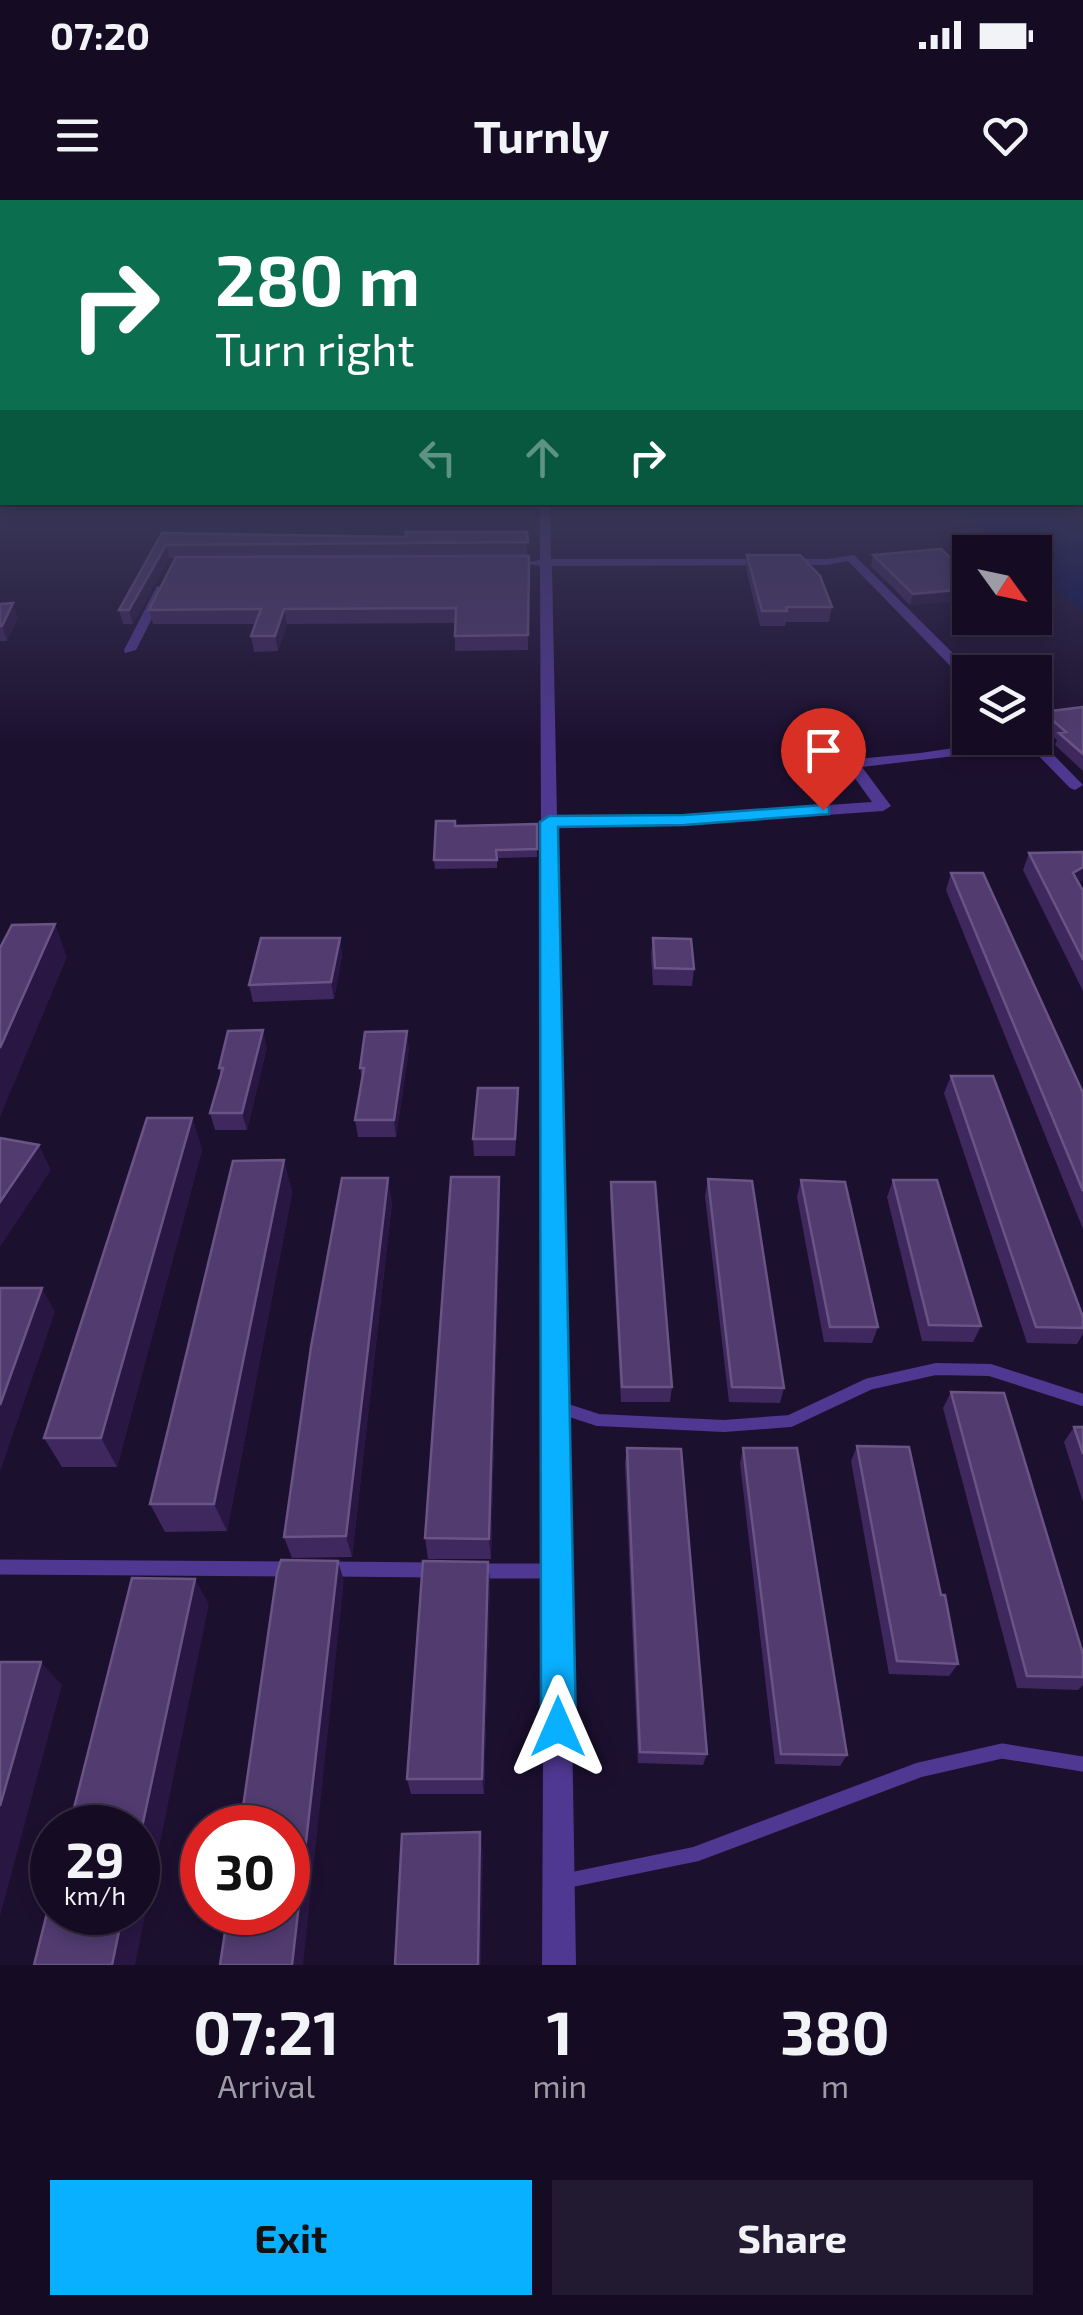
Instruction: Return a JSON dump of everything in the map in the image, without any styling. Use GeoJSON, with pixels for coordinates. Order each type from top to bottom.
{"type":"FeatureCollection","features":[{"type":"Feature","properties":{"kind":"street"},"geometry":{"type":"LineString","coordinates":[[130,650],[164,582]]}},
{"type":"Feature","properties":{"kind":"street"},"geometry":{"type":"LineString","coordinates":[[534,582],[549,822],[559,1965]]}},
{"type":"Feature","properties":{"kind":"street"},"geometry":{"type":"LineString","coordinates":[[876,582],[952,660]]}},
{"type":"Feature","properties":{"kind":"street"},"geometry":{"type":"LineString","coordinates":[[549,822],[684,820],[883,806],[851,763],[902,762],[952,751]]}},
{"type":"Feature","properties":{"kind":"street"},"geometry":{"type":"LineString","coordinates":[[1046,755],[1074,785]]}},
{"type":"Feature","properties":{"kind":"lane"},"geometry":{"type":"LineString","coordinates":[[557,1406],[598,1420],[724,1426],[790,1421],[869,1384],[936,1369],[990,1370],[1083,1400]]}},
{"type":"Feature","properties":{"kind":"lane"},"geometry":{"type":"LineString","coordinates":[[0,1566],[299,1569]]}},
{"type":"Feature","properties":{"kind":"lane"},"geometry":{"type":"LineString","coordinates":[[319,1569],[558,1572]]}},
{"type":"Feature","properties":{"kind":"lane"},"geometry":{"type":"LineString","coordinates":[[559,1882],[696,1854],[920,1770],[1002,1751],[1083,1764]]}},
{"type":"Feature","properties":{"kind":"shaded area"},"geometry":{"type":"Polygon","coordinates":[[[1052,582],[1083,582],[1083,611],[1052,586],[1052,582]]]}},
{"type":"Feature","properties":{"kind":"building"},"geometry":{"type":"Polygon","coordinates":[[[134,582],[145,582],[129,610],[119,610],[134,582]]]}},
{"type":"Feature","properties":{"kind":"building"},"geometry":{"type":"Polygon","coordinates":[[[163,582],[529,582],[528,635],[455,636],[456,608],[284,609],[275,636],[251,636],[261,609],[149,610],[163,582]]]}},
{"type":"Feature","properties":{"kind":"building"},"geometry":{"type":"Polygon","coordinates":[[[754,582],[822,582],[832,607],[786,607],[787,611],[762,611],[754,582]]]}},
{"type":"Feature","properties":{"kind":"building"},"geometry":{"type":"Polygon","coordinates":[[[901,582],[952,582],[952,590],[913,594],[901,582]]]}},
{"type":"Feature","properties":{"kind":"building"},"geometry":{"type":"Polygon","coordinates":[[[13,603],[2,626],[0,626],[0,604],[13,603]]]}},
{"type":"Feature","properties":{"kind":"building"},"geometry":{"type":"Polygon","coordinates":[[[1083,707],[1083,754],[1059,733],[1066,732],[1052,720],[1052,711],[1083,707]]]}},
{"type":"Feature","properties":{"kind":"building"},"geometry":{"type":"Polygon","coordinates":[[[436,821],[455,821],[455,826],[537,824],[537,849],[496,850],[497,860],[434,860],[436,821]]]}},
{"type":"Feature","properties":{"kind":"building"},"geometry":{"type":"Polygon","coordinates":[[[1083,852],[1083,867],[1073,873],[1083,891],[1083,960],[1029,853],[1083,852]]]}},
{"type":"Feature","properties":{"kind":"building"},"geometry":{"type":"Polygon","coordinates":[[[951,873],[983,873],[1083,1093],[1083,1191],[951,873]]]}},
{"type":"Feature","properties":{"kind":"building"},"geometry":{"type":"Polygon","coordinates":[[[55,924],[0,1048],[0,948],[12,925],[55,924]]]}},
{"type":"Feature","properties":{"kind":"building"},"geometry":{"type":"Polygon","coordinates":[[[261,938],[340,938],[331,982],[249,985],[261,938]]]}},
{"type":"Feature","properties":{"kind":"building"},"geometry":{"type":"Polygon","coordinates":[[[653,938],[691,939],[694,969],[655,968],[653,938]]]}},
{"type":"Feature","properties":{"kind":"building"},"geometry":{"type":"Polygon","coordinates":[[[263,1030],[242,1113],[210,1113],[223,1068],[219,1068],[228,1031],[263,1030]]]}},
{"type":"Feature","properties":{"kind":"building"},"geometry":{"type":"Polygon","coordinates":[[[407,1031],[394,1120],[355,1120],[364,1068],[360,1068],[365,1032],[407,1031]]]}},
{"type":"Feature","properties":{"kind":"building"},"geometry":{"type":"Polygon","coordinates":[[[951,1076],[993,1076],[1083,1317],[1083,1328],[1036,1327],[951,1076]]]}},
{"type":"Feature","properties":{"kind":"building"},"geometry":{"type":"Polygon","coordinates":[[[478,1088],[518,1088],[515,1139],[473,1139],[478,1088]]]}},
{"type":"Feature","properties":{"kind":"building"},"geometry":{"type":"Polygon","coordinates":[[[147,1118],[192,1118],[101,1438],[44,1438],[147,1118]]]}},
{"type":"Feature","properties":{"kind":"building"},"geometry":{"type":"Polygon","coordinates":[[[0,1138],[39,1145],[0,1202],[0,1138]]]}},
{"type":"Feature","properties":{"kind":"building"},"geometry":{"type":"Polygon","coordinates":[[[284,1160],[214,1504],[150,1504],[233,1161],[284,1160]]]}},
{"type":"Feature","properties":{"kind":"building"},"geometry":{"type":"Polygon","coordinates":[[[451,1177],[499,1177],[489,1539],[425,1538],[451,1177]]]}},
{"type":"Feature","properties":{"kind":"building"},"geometry":{"type":"Polygon","coordinates":[[[342,1178],[388,1178],[346,1536],[284,1537],[311,1347],[342,1178]]]}},
{"type":"Feature","properties":{"kind":"building"},"geometry":{"type":"Polygon","coordinates":[[[708,1179],[752,1181],[784,1388],[732,1387],[708,1179]]]}},
{"type":"Feature","properties":{"kind":"building"},"geometry":{"type":"Polygon","coordinates":[[[801,1180],[845,1182],[878,1327],[830,1327],[801,1180]]]}},
{"type":"Feature","properties":{"kind":"building"},"geometry":{"type":"Polygon","coordinates":[[[893,1180],[937,1180],[981,1326],[929,1325],[893,1180]]]}},
{"type":"Feature","properties":{"kind":"building"},"geometry":{"type":"Polygon","coordinates":[[[611,1182],[655,1182],[672,1387],[622,1387],[611,1182]]]}},
{"type":"Feature","properties":{"kind":"building"},"geometry":{"type":"Polygon","coordinates":[[[0,1288],[42,1288],[0,1405],[0,1288]]]}},
{"type":"Feature","properties":{"kind":"building"},"geometry":{"type":"Polygon","coordinates":[[[951,1392],[1004,1393],[1083,1654],[1083,1677],[1027,1676],[951,1392]]]}},
{"type":"Feature","properties":{"kind":"building"},"geometry":{"type":"Polygon","coordinates":[[[1074,1427],[1083,1427],[1083,1454],[1074,1427]]]}},
{"type":"Feature","properties":{"kind":"building"},"geometry":{"type":"Polygon","coordinates":[[[857,1446],[909,1447],[958,1664],[897,1661],[857,1446]]]}},
{"type":"Feature","properties":{"kind":"building"},"geometry":{"type":"Polygon","coordinates":[[[627,1448],[681,1449],[707,1754],[640,1752],[627,1448]]]}},
{"type":"Feature","properties":{"kind":"building"},"geometry":{"type":"Polygon","coordinates":[[[743,1448],[797,1448],[847,1755],[781,1754],[743,1448]]]}},
{"type":"Feature","properties":{"kind":"building"},"geometry":{"type":"Polygon","coordinates":[[[281,1560],[338,1561],[310,1807],[243,1805],[281,1560]]]}},
{"type":"Feature","properties":{"kind":"building"},"geometry":{"type":"Polygon","coordinates":[[[423,1561],[488,1562],[482,1779],[407,1779],[423,1561]]]}},
{"type":"Feature","properties":{"kind":"building"},"geometry":{"type":"Polygon","coordinates":[[[132,1578],[195,1579],[147,1805],[75,1805],[132,1578]]]}},
{"type":"Feature","properties":{"kind":"building"},"geometry":{"type":"Polygon","coordinates":[[[0,1662],[41,1662],[0,1806],[0,1662]]]}},
{"type":"Feature","properties":{"kind":"building"},"geometry":{"type":"Polygon","coordinates":[[[480,1832],[478,1965],[395,1965],[402,1834],[480,1832]]]}},
{"type":"Feature","properties":{"kind":"building"},"geometry":{"type":"Polygon","coordinates":[[[42,1935],[118,1935],[112,1965],[34,1965],[42,1935]]]}},
{"type":"Feature","properties":{"kind":"building"},"geometry":{"type":"Polygon","coordinates":[[[225,1935],[295,1935],[292,1965],[220,1965],[225,1935]]]}},
{"type":"Feature","properties":{"kind":"route"},"geometry":{"type":"LineString","coordinates":[[558,1727],[549,822],[684,820],[823,810]]}}]}
